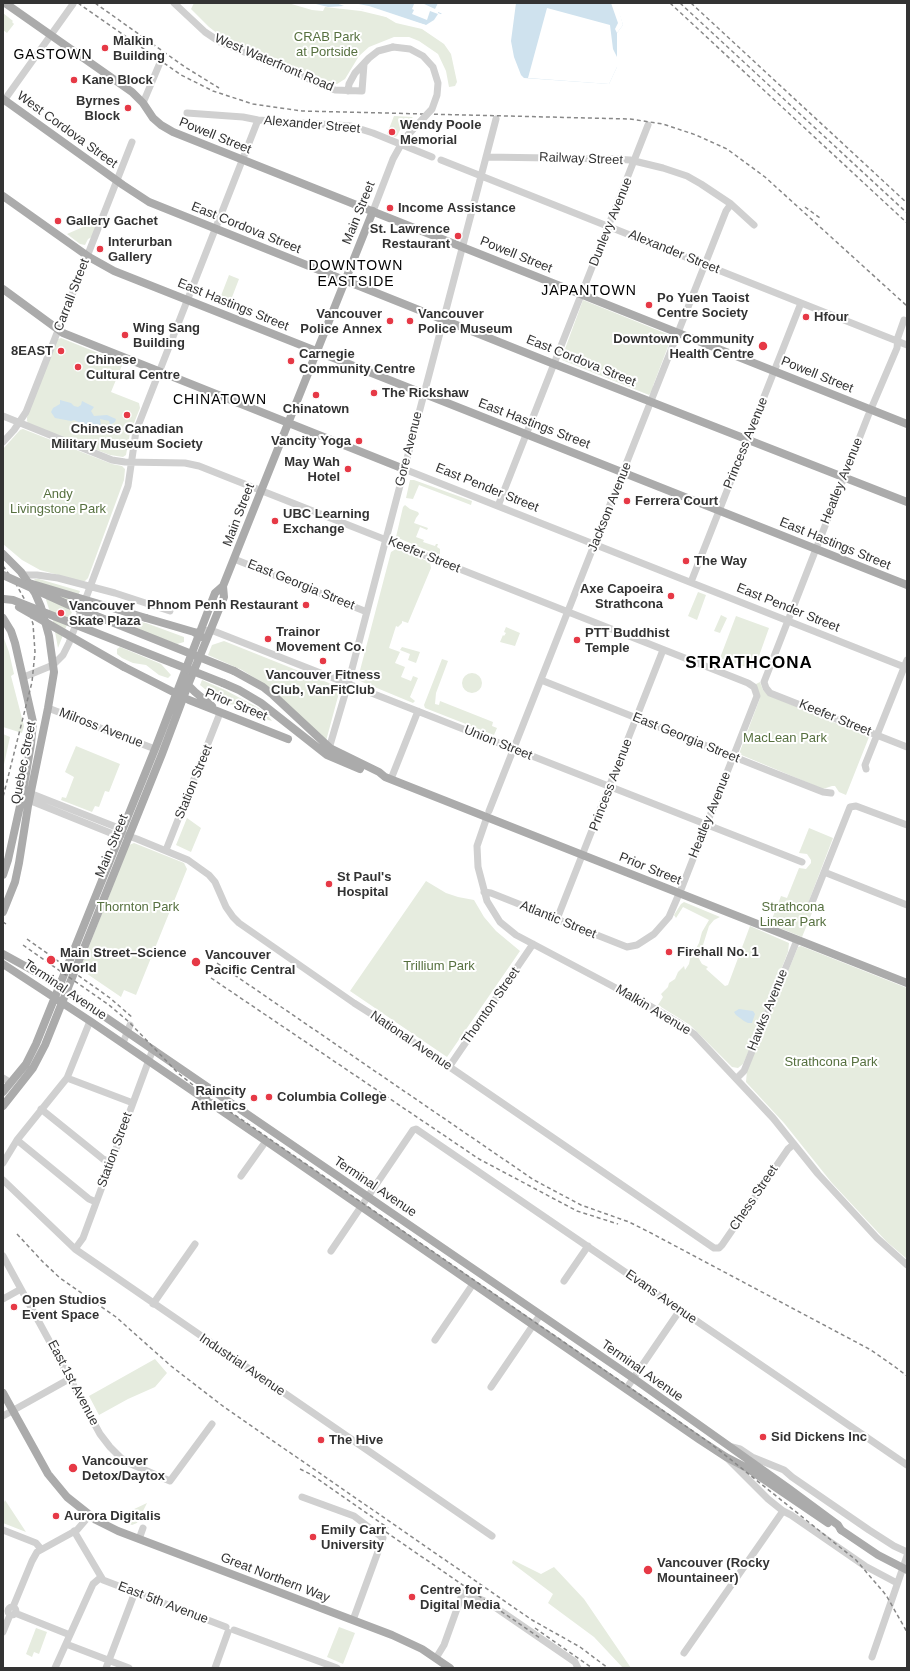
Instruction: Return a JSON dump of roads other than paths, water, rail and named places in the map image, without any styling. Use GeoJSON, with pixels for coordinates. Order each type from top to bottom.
{"type":"FeatureCollection","features":[{"type":"Feature","properties":{"kind":"main road"},"geometry":{"type":"LineString","coordinates":[[5,3],[124,86],[143,103]]}},
{"type":"Feature","properties":{"kind":"main road","name":"West Cordova Street"},"geometry":{"type":"LineString","coordinates":[[4,100],[116,180]]}},
{"type":"Feature","properties":{"kind":"main road","name":"Powell Street"},"geometry":{"type":"LineString","coordinates":[[143,103],[153,118],[173,132],[907,424]]}},
{"type":"Feature","properties":{"kind":"main road","name":"East Cordova Street"},"geometry":{"type":"LineString","coordinates":[[116,180],[146,200],[216,229],[907,502]]}},
{"type":"Feature","properties":{"kind":"main road","name":"East Hastings Street"},"geometry":{"type":"LineString","coordinates":[[3,196],[87,256],[114,271],[907,585]]}},
{"type":"Feature","properties":{"kind":"main road","name":"Main Street"},"geometry":{"type":"LineString","coordinates":[[3,1106],[36,1063],[67,991],[162,754],[180,695],[196,633],[215,593],[223,586],[373,211]]}},
{"type":"Feature","properties":{"kind":"main road","name":"East Pender Street"},"geometry":{"type":"LineString","coordinates":[[4,290],[25,306],[31,308],[58,330],[159,372],[404,469]]}},
{"type":"Feature","properties":{"kind":"main road","name":"Quebec Street"},"geometry":{"type":"LineString","coordinates":[[3,554],[23,575],[34,593],[45,617],[54,672],[48,708],[26,795],[3,875]]}},
{"type":"Feature","properties":{"kind":"main road"},"geometry":{"type":"LineString","coordinates":[[3,575],[196,633],[207,639]]}},
{"type":"Feature","properties":{"kind":"main road"},"geometry":{"type":"LineString","coordinates":[[3,575],[69,605],[234,671],[263,687],[273,695],[329,752]]}},
{"type":"Feature","properties":{"kind":"main road","name":"Main Street"},"geometry":{"type":"LineString","coordinates":[[3,1092],[30,1058],[155,749],[180,695],[188,685],[207,639],[224,597],[223,586]]}},
{"type":"Feature","properties":{"kind":"main road"},"geometry":{"type":"LineString","coordinates":[[4,598],[13,600],[245,693],[329,752]]}},
{"type":"Feature","properties":{"kind":"main road","name":"Prior Street"},"geometry":{"type":"LineString","coordinates":[[4,598],[124,667],[180,695],[220,713],[288,739]]}},
{"type":"Feature","properties":{"kind":"main road","name":"Quebec Street"},"geometry":{"type":"LineString","coordinates":[[3,618],[11,631],[15,643],[24,676],[33,722],[19,863],[3,912]]}},
{"type":"Feature","properties":{"kind":"main road"},"geometry":{"type":"LineString","coordinates":[[188,685],[220,713]]}},
{"type":"Feature","properties":{"kind":"main road","name":"Prior Street"},"geometry":{"type":"LineString","coordinates":[[329,752],[379,772],[388,778],[487,815],[583,855],[907,983]]}},
{"type":"Feature","properties":{"kind":"main road","name":"Terminal Avenue"},"geometry":{"type":"LineString","coordinates":[[3,954],[60,986],[129,1029],[153,1049],[632,1378],[729,1447],[764,1476],[829,1524],[841,1530],[878,1555],[907,1570]]}},
{"type":"Feature","properties":{"kind":"main road","name":"Terminal Avenue"},"geometry":{"type":"LineString","coordinates":[[3,964],[55,997],[726,1457],[764,1476]]}},
{"type":"Feature","properties":{"kind":"main road","name":"Great Northern Way"},"geometry":{"type":"LineString","coordinates":[[3,1393],[48,1474],[67,1497],[87,1514],[118,1531],[410,1642],[450,1668]]}},
{"type":"Feature","properties":{"kind":"street","name":"West Waterfront Road"},"geometry":{"type":"LineString","coordinates":[[174,3],[205,32],[220,42],[329,88],[348,91],[362,91],[364,64]]}},
{"type":"Feature","properties":{"kind":"street"},"geometry":{"type":"LineString","coordinates":[[4,100],[73,4]]}},
{"type":"Feature","properties":{"kind":"street","name":"Main Street"},"geometry":{"type":"LineString","coordinates":[[348,91],[352,77],[364,64],[378,51],[393,47],[410,49],[423,56],[433,67],[438,83],[437,95],[432,109],[403,141],[393,159],[373,211]]}},
{"type":"Feature","properties":{"kind":"street"},"geometry":{"type":"LineString","coordinates":[[143,103],[159,65]]}},
{"type":"Feature","properties":{"kind":"street","name":"Alexander Street"},"geometry":{"type":"LineString","coordinates":[[187,113],[243,117],[258,120],[351,126],[403,141],[432,157]]}},
{"type":"Feature","properties":{"kind":"street","name":"Gore Avenue"},"geometry":{"type":"LineString","coordinates":[[329,752],[496,119]]}},
{"type":"Feature","properties":{"kind":"street"},"geometry":{"type":"LineString","coordinates":[[24,676],[53,665],[66,650],[128,486],[134,436],[258,120]]}},
{"type":"Feature","properties":{"kind":"street","name":"Dunlevy Avenue"},"geometry":{"type":"LineString","coordinates":[[498,506],[648,126]]}},
{"type":"Feature","properties":{"kind":"street","name":"Carrall Street"},"geometry":{"type":"LineString","coordinates":[[3,442],[26,412],[132,142]]}},
{"type":"Feature","properties":{"kind":"street","name":"Railway Street"},"geometry":{"type":"LineString","coordinates":[[486,157],[615,159],[634,161],[663,168],[687,176],[706,187],[731,204],[754,225]]}},
{"type":"Feature","properties":{"kind":"street","name":"Alexander Street"},"geometry":{"type":"LineString","coordinates":[[441,160],[907,345]]}},
{"type":"Feature","properties":{"kind":"street","name":"Jackson Avenue"},"geometry":{"type":"LineString","coordinates":[[487,815],[652,402],[726,211],[731,204]]}},
{"type":"Feature","properties":{"kind":"street","name":"Princess Avenue"},"geometry":{"type":"LineString","coordinates":[[691,582],[801,303]]}},
{"type":"Feature","properties":{"kind":"street","name":"Heatley Avenue"},"geometry":{"type":"LineString","coordinates":[[766,688],[764,679],[871,409],[897,348],[898,336],[904,320]]}},
{"type":"Feature","properties":{"kind":"street","name":"Keefer Street"},"geometry":{"type":"LineString","coordinates":[[3,416],[18,424],[104,458],[132,462],[191,464],[748,683],[755,689]]}},
{"type":"Feature","properties":{"kind":"street","name":"East Pender Street"},"geometry":{"type":"LineString","coordinates":[[404,469],[787,621],[906,665]]}},
{"type":"Feature","properties":{"kind":"street","name":"East Georgia Street"},"geometry":{"type":"LineString","coordinates":[[234,559],[367,612]]}},
{"type":"Feature","properties":{"kind":"street"},"geometry":{"type":"LineString","coordinates":[[23,575],[44,576],[115,593],[170,611]]}},
{"type":"Feature","properties":{"kind":"street"},"geometry":{"type":"LineString","coordinates":[[196,633],[210,630]]}},
{"type":"Feature","properties":{"kind":"street","name":"Union Street"},"geometry":{"type":"LineString","coordinates":[[210,630],[802,862]]}},
{"type":"Feature","properties":{"kind":"street","name":"Princess Avenue"},"geometry":{"type":"LineString","coordinates":[[557,919],[664,650]]}},
{"type":"Feature","properties":{"kind":"street"},"geometry":{"type":"LineString","coordinates":[[866,768],[865,764],[906,665]]}},
{"type":"Feature","properties":{"kind":"street","name":"East Georgia Street"},"geometry":{"type":"LineString","coordinates":[[541,680],[733,757],[823,792],[831,793]]}},
{"type":"Feature","properties":{"kind":"street","name":"Keefer Street"},"geometry":{"type":"LineString","coordinates":[[766,688],[770,693],[907,747]]}},
{"type":"Feature","properties":{"kind":"street","name":"Heatley Avenue"},"geometry":{"type":"LineString","coordinates":[[632,947],[654,934],[668,917],[679,893],[757,696],[755,689]]}},
{"type":"Feature","properties":{"kind":"street","name":"Milross Avenue"},"geometry":{"type":"LineString","coordinates":[[48,708],[155,749]]}},
{"type":"Feature","properties":{"kind":"street"},"geometry":{"type":"LineString","coordinates":[[388,778],[418,711]]}},
{"type":"Feature","properties":{"kind":"street","name":"Station Street"},"geometry":{"type":"LineString","coordinates":[[166,850],[220,713]]}},
{"type":"Feature","properties":{"kind":"street","name":"National Avenue"},"geometry":{"type":"LineString","coordinates":[[26,795],[116,827],[120,833],[182,857],[215,882],[233,917],[239,923],[712,1247]]}},
{"type":"Feature","properties":{"kind":"street"},"geometry":{"type":"LineString","coordinates":[[811,905],[848,810],[851,806],[856,806],[907,825]]}},
{"type":"Feature","properties":{"kind":"street","name":"Malkin Avenue"},"geometry":{"type":"LineString","coordinates":[[487,815],[479,840],[477,852],[478,867],[484,892],[492,911],[500,922],[512,933],[679,1023],[698,1038],[773,1118],[822,1178],[877,1238],[907,1265]]}},
{"type":"Feature","properties":{"kind":"street"},"geometry":{"type":"LineString","coordinates":[[824,872],[907,905]]}},
{"type":"Feature","properties":{"kind":"street","name":"Atlantic Street"},"geometry":{"type":"LineString","coordinates":[[484,892],[491,893],[622,946],[632,947]]}},
{"type":"Feature","properties":{"kind":"street","name":"Hawks Avenue"},"geometry":{"type":"LineString","coordinates":[[737,1078],[744,1070],[797,940]]}},
{"type":"Feature","properties":{"kind":"street","name":"Thornton Street"},"geometry":{"type":"LineString","coordinates":[[449,1067],[533,944]]}},
{"type":"Feature","properties":{"kind":"street"},"geometry":{"type":"LineString","coordinates":[[3,1163],[17,1140],[67,1078],[90,1021]]}},
{"type":"Feature","properties":{"kind":"street"},"geometry":{"type":"LineString","coordinates":[[123,1044],[129,1029]]}},
{"type":"Feature","properties":{"kind":"street","name":"Station Street"},"geometry":{"type":"LineString","coordinates":[[75,1249],[82,1238],[153,1049]]}},
{"type":"Feature","properties":{"kind":"street"},"geometry":{"type":"LineString","coordinates":[[3,1078],[10,1084]]}},
{"type":"Feature","properties":{"kind":"street"},"geometry":{"type":"LineString","coordinates":[[67,1078],[133,1103]]}},
{"type":"Feature","properties":{"kind":"street"},"geometry":{"type":"LineString","coordinates":[[42,1109],[103,1159],[111,1163]]}},
{"type":"Feature","properties":{"kind":"street","name":"Evans Avenue"},"geometry":{"type":"LineString","coordinates":[[367,1197],[414,1129],[416,1129],[907,1465]]}},
{"type":"Feature","properties":{"kind":"street"},"geometry":{"type":"LineString","coordinates":[[17,1140],[89,1199],[96,1202]]}},
{"type":"Feature","properties":{"kind":"street"},"geometry":{"type":"LineString","coordinates":[[242,1176],[266,1141]]}},
{"type":"Feature","properties":{"kind":"street","name":"Chess Street"},"geometry":{"type":"LineString","coordinates":[[712,1247],[718,1248],[722,1246],[784,1154],[794,1144]]}},
{"type":"Feature","properties":{"kind":"street","name":"Industrial Avenue"},"geometry":{"type":"LineString","coordinates":[[3,1180],[75,1249],[492,1536]]}},
{"type":"Feature","properties":{"kind":"street"},"geometry":{"type":"LineString","coordinates":[[331,1251],[367,1197]]}},
{"type":"Feature","properties":{"kind":"street"},"geometry":{"type":"LineString","coordinates":[[153,1304],[195,1244]]}},
{"type":"Feature","properties":{"kind":"street"},"geometry":{"type":"LineString","coordinates":[[564,1281],[588,1246]]}},
{"type":"Feature","properties":{"kind":"street","name":"East 1st Avenue"},"geometry":{"type":"LineString","coordinates":[[3,1256],[100,1434],[121,1458],[170,1481],[212,1424]]}},
{"type":"Feature","properties":{"kind":"street"},"geometry":{"type":"LineString","coordinates":[[435,1340],[473,1284]]}},
{"type":"Feature","properties":{"kind":"street"},"geometry":{"type":"LineString","coordinates":[[3,1299],[21,1289]]}},
{"type":"Feature","properties":{"kind":"street"},"geometry":{"type":"LineString","coordinates":[[626,1389],[632,1378],[680,1310]]}},
{"type":"Feature","properties":{"kind":"street"},"geometry":{"type":"LineString","coordinates":[[491,1387],[540,1315]]}},
{"type":"Feature","properties":{"kind":"street"},"geometry":{"type":"LineString","coordinates":[[3,1416],[70,1378]]}},
{"type":"Feature","properties":{"kind":"street","name":"Terminal Avenue"},"geometry":{"type":"LineString","coordinates":[[729,1447],[740,1449],[752,1457],[784,1470],[792,1477],[894,1546],[907,1552]]}},
{"type":"Feature","properties":{"kind":"street","name":"Terminal Avenue"},"geometry":{"type":"LineString","coordinates":[[726,1457],[757,1489],[783,1511],[865,1566],[897,1583]]}},
{"type":"Feature","properties":{"kind":"street"},"geometry":{"type":"LineString","coordinates":[[757,1489],[764,1476],[770,1470],[775,1470],[792,1477]]}},
{"type":"Feature","properties":{"kind":"street"},"geometry":{"type":"LineString","coordinates":[[302,1496],[354,1516],[383,1538],[353,1620]]}},
{"type":"Feature","properties":{"kind":"street"},"geometry":{"type":"LineString","coordinates":[[684,1653],[783,1511]]}},
{"type":"Feature","properties":{"kind":"street"},"geometry":{"type":"LineString","coordinates":[[3,1632],[10,1611],[32,1561],[41,1549],[74,1531],[75,1527],[87,1514]]}},
{"type":"Feature","properties":{"kind":"street"},"geometry":{"type":"LineString","coordinates":[[139,1539],[143,1528]]}},
{"type":"Feature","properties":{"kind":"street"},"geometry":{"type":"LineString","coordinates":[[3,1530],[34,1542],[41,1549]]}},
{"type":"Feature","properties":{"kind":"street"},"geometry":{"type":"LineString","coordinates":[[55,1668],[93,1584],[100,1578],[74,1531]]}},
{"type":"Feature","properties":{"kind":"street"},"geometry":{"type":"LineString","coordinates":[[872,1657],[907,1556]]}},
{"type":"Feature","properties":{"kind":"street","name":"East 5th Avenue"},"geometry":{"type":"LineString","coordinates":[[100,1578],[230,1630],[326,1666],[337,1668]]}},
{"type":"Feature","properties":{"kind":"street"},"geometry":{"type":"LineString","coordinates":[[106,1668],[135,1592]]}},
{"type":"Feature","properties":{"kind":"street"},"geometry":{"type":"LineString","coordinates":[[436,1658],[444,1645],[463,1592],[489,1602],[576,1665]]}},
{"type":"Feature","properties":{"kind":"street"},"geometry":{"type":"LineString","coordinates":[[10,1611],[70,1635]]}},
{"type":"Feature","properties":{"kind":"street"},"geometry":{"type":"LineString","coordinates":[[215,1668],[230,1630]]}},
{"type":"Feature","properties":{"kind":"street"},"geometry":{"type":"LineString","coordinates":[[66,1644],[129,1668]]}},
{"type":"Feature","properties":{"kind":"water"},"geometry":{"type":"Polygon","coordinates":[[[312,3],[448,3],[440,16],[429,26],[387,14],[345,6],[328,7],[312,3]]]}},
{"type":"Feature","properties":{"kind":"water"},"geometry":{"type":"Polygon","coordinates":[[[516,3],[616,3],[623,25],[617,33],[617,67],[609,84],[524,78],[521,75],[514,57],[511,41],[516,3]]]}},
{"type":"Feature","properties":{"kind":"water"},"geometry":{"type":"Polygon","coordinates":[[[60,400],[78,407],[81,405],[82,401],[94,407],[91,411],[94,416],[107,415],[116,419],[115,422],[110,425],[109,421],[100,419],[101,425],[87,426],[74,420],[71,421],[55,418],[51,412],[53,408],[60,404],[60,400]]]}},
{"type":"Feature","properties":{"kind":"water"},"geometry":{"type":"Polygon","coordinates":[[[739,1009],[753,1011],[755,1014],[752,1023],[744,1021],[736,1015],[734,1012],[739,1009]]]}},
{"type":"Feature","properties":{"kind":"railway"},"geometry":{"type":"LineString","coordinates":[[78,3],[181,75],[213,91],[253,104],[302,111],[630,119],[663,124],[696,135],[727,149],[765,177],[907,306]]}},
{"type":"Feature","properties":{"kind":"railway"},"geometry":{"type":"LineString","coordinates":[[95,3],[185,67],[219,88]]}},
{"type":"Feature","properties":{"kind":"railway"},"geometry":{"type":"LineString","coordinates":[[670,3],[907,223]]}},
{"type":"Feature","properties":{"kind":"railway"},"geometry":{"type":"LineString","coordinates":[[680,3],[907,213]]}},
{"type":"Feature","properties":{"kind":"railway"},"geometry":{"type":"LineString","coordinates":[[691,3],[907,203]]}},
{"type":"Feature","properties":{"kind":"railway"},"geometry":{"type":"LineString","coordinates":[[805,207],[820,218]]}},
{"type":"Feature","properties":{"kind":"railway"},"geometry":{"type":"LineString","coordinates":[[3,566],[16,584],[26,602],[33,624],[35,652],[32,682],[3,797]]}},
{"type":"Feature","properties":{"kind":"railway"},"geometry":{"type":"LineString","coordinates":[[27,939],[110,998],[133,1018]]}},
{"type":"Feature","properties":{"kind":"railway"},"geometry":{"type":"LineString","coordinates":[[23,945],[109,1005],[129,1022],[178,1073],[203,1093],[710,1443],[856,1560],[886,1595],[907,1632]]}},
{"type":"Feature","properties":{"kind":"railway"},"geometry":{"type":"LineString","coordinates":[[217,963],[534,1180],[581,1205],[629,1222],[649,1232],[871,1350],[907,1376]]}},
{"type":"Feature","properties":{"kind":"railway"},"geometry":{"type":"LineString","coordinates":[[211,978],[479,1159],[577,1211],[618,1224]]}},
{"type":"Feature","properties":{"kind":"railway"},"geometry":{"type":"LineString","coordinates":[[17,1234],[60,1278],[116,1317],[171,1366],[224,1407],[532,1620],[580,1647],[608,1668]]}},
{"type":"Feature","properties":{"kind":"railway"},"geometry":{"type":"LineString","coordinates":[[300,1469],[312,1475],[388,1528]]}},
{"type":"Feature","properties":{"kind":"railway"},"geometry":{"type":"LineString","coordinates":[[380,1528],[540,1638]]}},
{"type":"Feature","properties":{"kind":"railway"},"geometry":{"type":"LineString","coordinates":[[535,1628],[592,1668]]}},
{"type":"Feature","properties":{"kind":"place","name":"Malkin Building"},"geometry":{"type":"Point","coordinates":[105,48]}},
{"type":"Feature","properties":{"kind":"place","name":"Kane Block"},"geometry":{"type":"Point","coordinates":[74,80]}},
{"type":"Feature","properties":{"kind":"place","name":"Byrnes Block"},"geometry":{"type":"Point","coordinates":[128,108]}},
{"type":"Feature","properties":{"kind":"place","name":"Wendy Poole Memorial"},"geometry":{"type":"Point","coordinates":[392,132]}},
{"type":"Feature","properties":{"kind":"place","name":"Income Assistance"},"geometry":{"type":"Point","coordinates":[390,208]}},
{"type":"Feature","properties":{"kind":"place","name":"Gallery Gachet"},"geometry":{"type":"Point","coordinates":[58,221]}},
{"type":"Feature","properties":{"kind":"place","name":"St. Lawrence Restaurant"},"geometry":{"type":"Point","coordinates":[458,236]}},
{"type":"Feature","properties":{"kind":"place","name":"Interurban Gallery"},"geometry":{"type":"Point","coordinates":[100,249]}},
{"type":"Feature","properties":{"kind":"place","name":"Po Yuen Taoist Centre Society"},"geometry":{"type":"Point","coordinates":[649,305]}},
{"type":"Feature","properties":{"kind":"place","name":"Hfour"},"geometry":{"type":"Point","coordinates":[806,317]}},
{"type":"Feature","properties":{"kind":"place","name":"Vancouver Police Annex"},"geometry":{"type":"Point","coordinates":[390,321]}},
{"type":"Feature","properties":{"kind":"place","name":"Vancouver Police Museum"},"geometry":{"type":"Point","coordinates":[410,321]}},
{"type":"Feature","properties":{"kind":"place","name":"Wing Sang Building"},"geometry":{"type":"Point","coordinates":[125,335]}},
{"type":"Feature","properties":{"kind":"place","name":"Downtown Community Health Centre"},"geometry":{"type":"Point","coordinates":[763,346]}},
{"type":"Feature","properties":{"kind":"place","name":"8EAST"},"geometry":{"type":"Point","coordinates":[61,351]}},
{"type":"Feature","properties":{"kind":"place","name":"Carnegie Community Centre"},"geometry":{"type":"Point","coordinates":[291,361]}},
{"type":"Feature","properties":{"kind":"place","name":"Chinese Cultural Centre"},"geometry":{"type":"Point","coordinates":[78,367]}},
{"type":"Feature","properties":{"kind":"place","name":"The Rickshaw"},"geometry":{"type":"Point","coordinates":[374,393]}},
{"type":"Feature","properties":{"kind":"place","name":"Chinatown"},"geometry":{"type":"Point","coordinates":[316,395]}},
{"type":"Feature","properties":{"kind":"place","name":"Chinese Canadian Military Museum Society"},"geometry":{"type":"Point","coordinates":[127,415]}},
{"type":"Feature","properties":{"kind":"place","name":"Vancity Yoga"},"geometry":{"type":"Point","coordinates":[359,441]}},
{"type":"Feature","properties":{"kind":"place","name":"May Wah Hotel"},"geometry":{"type":"Point","coordinates":[348,469]}},
{"type":"Feature","properties":{"kind":"place","name":"Ferrera Court"},"geometry":{"type":"Point","coordinates":[627,501]}},
{"type":"Feature","properties":{"kind":"place","name":"UBC Learning Exchange"},"geometry":{"type":"Point","coordinates":[275,521]}},
{"type":"Feature","properties":{"kind":"place","name":"The Way"},"geometry":{"type":"Point","coordinates":[686,561]}},
{"type":"Feature","properties":{"kind":"place","name":"Axe Capoeira Strathcona"},"geometry":{"type":"Point","coordinates":[671,596]}},
{"type":"Feature","properties":{"kind":"place","name":"Phnom Penh Restaurant"},"geometry":{"type":"Point","coordinates":[306,605]}},
{"type":"Feature","properties":{"kind":"place","name":"Vancouver Skate Plaza"},"geometry":{"type":"Point","coordinates":[61,613]}},
{"type":"Feature","properties":{"kind":"place","name":"Trainor Movement Co."},"geometry":{"type":"Point","coordinates":[268,639]}},
{"type":"Feature","properties":{"kind":"place","name":"PTT Buddhist Temple"},"geometry":{"type":"Point","coordinates":[577,640]}},
{"type":"Feature","properties":{"kind":"place","name":"Vancouver Fitness Club, VanFitClub"},"geometry":{"type":"Point","coordinates":[323,661]}},
{"type":"Feature","properties":{"kind":"place","name":"St Paul's Hospital"},"geometry":{"type":"Point","coordinates":[329,884]}},
{"type":"Feature","properties":{"kind":"place","name":"Firehall No. 1"},"geometry":{"type":"Point","coordinates":[669,952]}},
{"type":"Feature","properties":{"kind":"place","name":"Main Street–Science World"},"geometry":{"type":"Point","coordinates":[51,960]}},
{"type":"Feature","properties":{"kind":"place","name":"Vancouver Pacific Central"},"geometry":{"type":"Point","coordinates":[196,962]}},
{"type":"Feature","properties":{"kind":"place","name":"Columbia College"},"geometry":{"type":"Point","coordinates":[269,1097]}},
{"type":"Feature","properties":{"kind":"place","name":"Raincity Athletics"},"geometry":{"type":"Point","coordinates":[254,1098]}},
{"type":"Feature","properties":{"kind":"place","name":"Open Studios Event Space"},"geometry":{"type":"Point","coordinates":[14,1307]}},
{"type":"Feature","properties":{"kind":"place","name":"Sid Dickens Inc"},"geometry":{"type":"Point","coordinates":[763,1437]}},
{"type":"Feature","properties":{"kind":"place","name":"The Hive"},"geometry":{"type":"Point","coordinates":[321,1440]}},
{"type":"Feature","properties":{"kind":"place","name":"Vancouver Detox/Daytox"},"geometry":{"type":"Point","coordinates":[73,1468]}},
{"type":"Feature","properties":{"kind":"place","name":"Aurora Digitalis"},"geometry":{"type":"Point","coordinates":[56,1516]}},
{"type":"Feature","properties":{"kind":"place","name":"Emily Carr University"},"geometry":{"type":"Point","coordinates":[313,1537]}},
{"type":"Feature","properties":{"kind":"place","name":"Vancouver (Rocky Mountaineer)"},"geometry":{"type":"Point","coordinates":[648,1570]}},
{"type":"Feature","properties":{"kind":"place","name":"Centre for Digital Media"},"geometry":{"type":"Point","coordinates":[412,1597]}},
{"type":"Feature","properties":{"kind":"district","name":"GASTOWN"},"geometry":{"type":"Point","coordinates":[53,55]}},
{"type":"Feature","properties":{"kind":"district","name":"DOWNTOWN EASTSIDE"},"geometry":{"type":"Point","coordinates":[356,274]}},
{"type":"Feature","properties":{"kind":"district","name":"JAPANTOWN"},"geometry":{"type":"Point","coordinates":[589,291]}},
{"type":"Feature","properties":{"kind":"district","name":"CHINATOWN"},"geometry":{"type":"Point","coordinates":[220,400]}},
{"type":"Feature","properties":{"kind":"district","name":"STRATHCONA"},"geometry":{"type":"Point","coordinates":[749,663]}},
{"type":"Feature","properties":{"kind":"park label","name":"CRAB Park at Portside"},"geometry":{"type":"Point","coordinates":[327,44]}},
{"type":"Feature","properties":{"kind":"park label","name":"Andy Livingstone Park"},"geometry":{"type":"Point","coordinates":[58,502]}},
{"type":"Feature","properties":{"kind":"park label","name":"MacLean Park"},"geometry":{"type":"Point","coordinates":[785,738]}},
{"type":"Feature","properties":{"kind":"park label","name":"Thornton Park"},"geometry":{"type":"Point","coordinates":[138,907]}},
{"type":"Feature","properties":{"kind":"park label","name":"Strathcona Linear Park"},"geometry":{"type":"Point","coordinates":[793,914]}},
{"type":"Feature","properties":{"kind":"park label","name":"Trillium Park"},"geometry":{"type":"Point","coordinates":[439,966]}},
{"type":"Feature","properties":{"kind":"park label","name":"Strathcona Park"},"geometry":{"type":"Point","coordinates":[831,1062]}}]}
